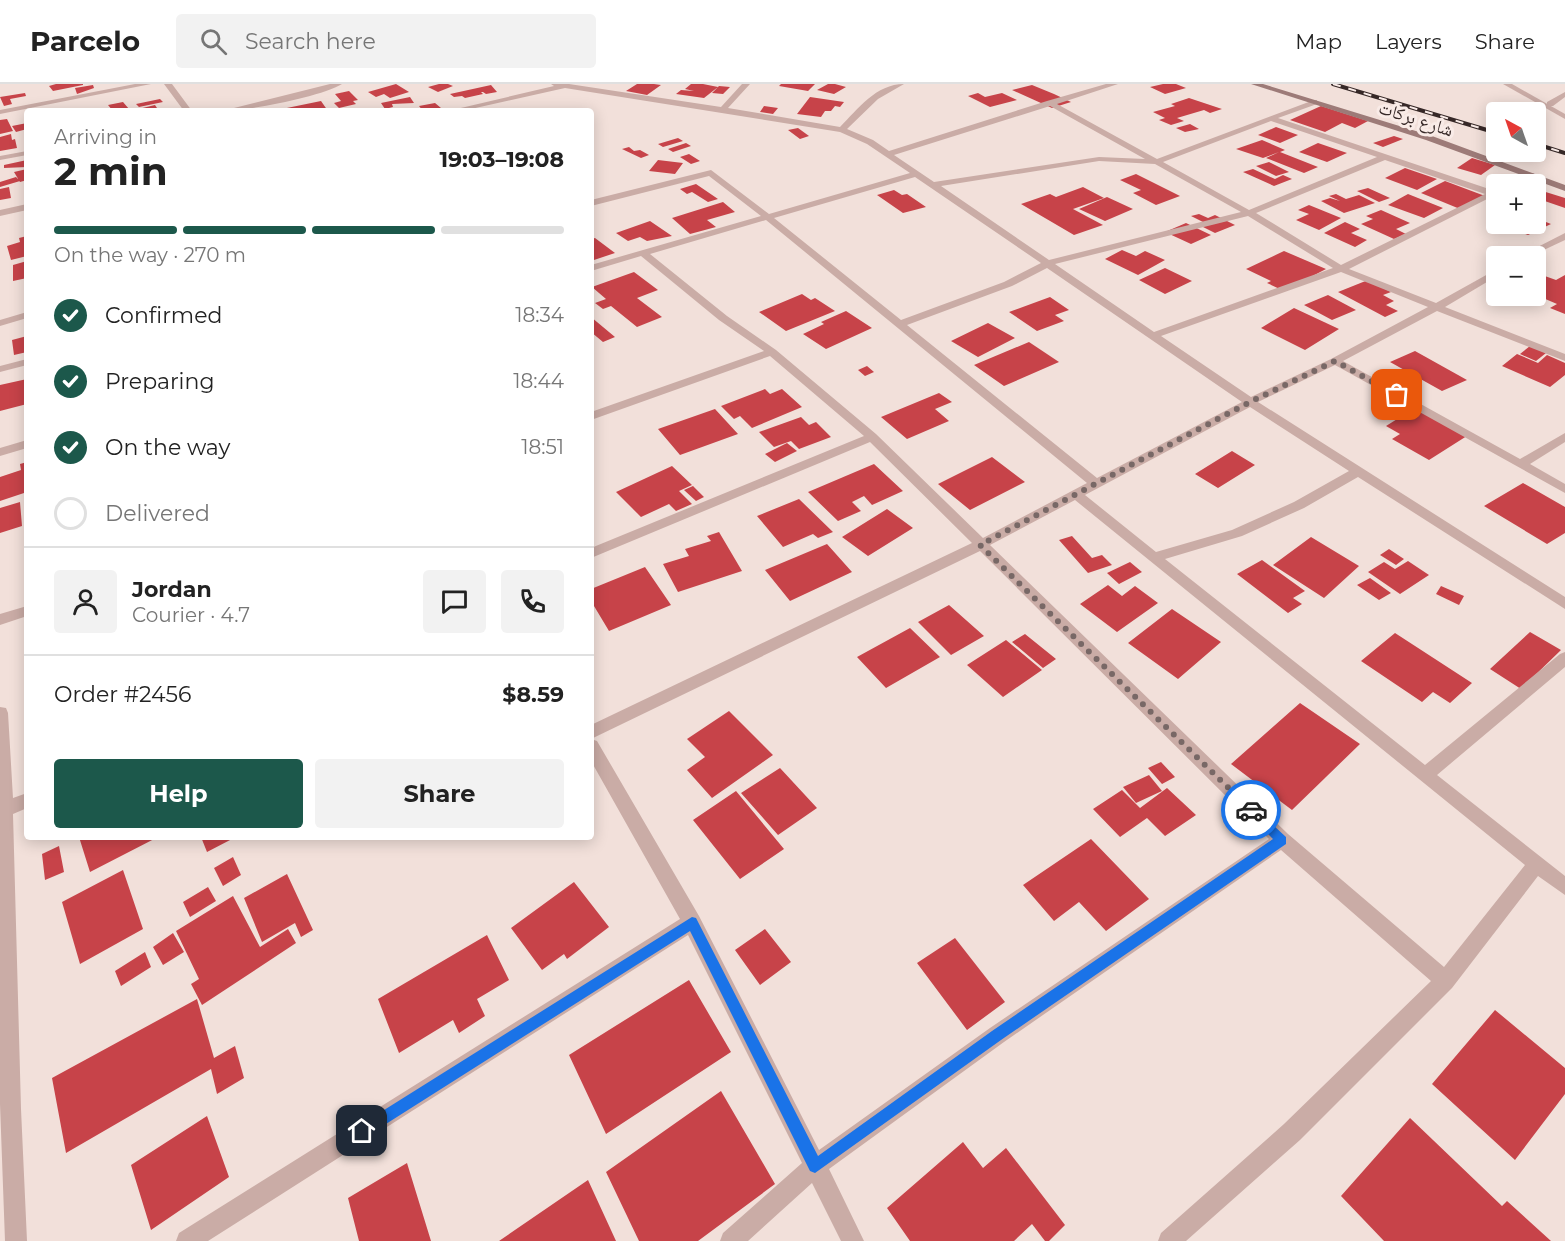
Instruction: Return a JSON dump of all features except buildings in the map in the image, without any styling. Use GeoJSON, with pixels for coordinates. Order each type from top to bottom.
{"type":"FeatureCollection","features":[{"type":"Feature","properties":{"kind":"main road","name":"شارع بركات"},"geometry":{"type":"LineString","coordinates":[[1255,84],[1429,138],[1528,174]]}},
{"type":"Feature","properties":{"kind":"main road","name":"شارع بركات"},"geometry":{"type":"LineString","coordinates":[[1274,84],[1565,178]]}},
{"type":"Feature","properties":{"kind":"main road","name":"شارع بركات"},"geometry":{"type":"LineString","coordinates":[[1546,181],[1565,188]]}},
{"type":"Feature","properties":{"kind":"street"},"geometry":{"type":"LineString","coordinates":[[0,112],[147,84]]}},
{"type":"Feature","properties":{"kind":"street"},"geometry":{"type":"LineString","coordinates":[[168,84],[186,108]]}},
{"type":"Feature","properties":{"kind":"street"},"geometry":{"type":"LineString","coordinates":[[240,108],[302,95],[338,84]]}},
{"type":"Feature","properties":{"kind":"street"},"geometry":{"type":"LineString","coordinates":[[722,111],[746,84]]}},
{"type":"Feature","properties":{"kind":"street"},"geometry":{"type":"LineString","coordinates":[[842,130],[870,99],[900,84]]}},
{"type":"Feature","properties":{"kind":"street"},"geometry":{"type":"LineString","coordinates":[[889,154],[1114,84]]}},
{"type":"Feature","properties":{"kind":"street"},"geometry":{"type":"LineString","coordinates":[[1508,84],[1565,117]]}},
{"type":"Feature","properties":{"kind":"street"},"geometry":{"type":"LineString","coordinates":[[1516,84],[1565,112]]}},
{"type":"Feature","properties":{"kind":"street"},"geometry":{"type":"LineString","coordinates":[[465,108],[559,85],[842,130],[889,154],[1250,402],[1565,604]]}},
{"type":"Feature","properties":{"kind":"street"},"geometry":{"type":"LineString","coordinates":[[1550,104],[1565,94]]}},
{"type":"Feature","properties":{"kind":"street"},"geometry":{"type":"LineString","coordinates":[[933,185],[1099,159],[1155,162],[1314,102]]}},
{"type":"Feature","properties":{"kind":"street"},"geometry":{"type":"LineString","coordinates":[[1050,103],[1249,213],[1341,269],[1565,358]]}},
{"type":"Feature","properties":{"kind":"street"},"geometry":{"type":"LineString","coordinates":[[1270,118],[1486,189]]}},
{"type":"Feature","properties":{"kind":"street"},"geometry":{"type":"LineString","coordinates":[[0,158],[24,154]]}},
{"type":"Feature","properties":{"kind":"street"},"geometry":{"type":"LineString","coordinates":[[898,325],[1008,284],[1049,262],[1249,213],[1384,157]]}},
{"type":"Feature","properties":{"kind":"street"},"geometry":{"type":"LineString","coordinates":[[594,201],[711,173],[768,216],[898,325],[1095,483]]}},
{"type":"Feature","properties":{"kind":"street"},"geometry":{"type":"LineString","coordinates":[[594,267],[916,174]]}},
{"type":"Feature","properties":{"kind":"street"},"geometry":{"type":"LineString","coordinates":[[1155,335],[1341,269],[1486,196]]}},
{"type":"Feature","properties":{"kind":"street"},"geometry":{"type":"LineString","coordinates":[[0,213],[24,208]]}},
{"type":"Feature","properties":{"kind":"street"},"geometry":{"type":"LineString","coordinates":[[1545,246],[1565,236]]}},
{"type":"Feature","properties":{"kind":"street"},"geometry":{"type":"LineString","coordinates":[[644,254],[714,311],[772,352],[872,437],[1282,840],[1445,981]]}},
{"type":"Feature","properties":{"kind":"street"},"geometry":{"type":"LineString","coordinates":[[594,731],[980,545],[1250,402],[1335,361],[1486,278]]}},
{"type":"Feature","properties":{"kind":"street"},"geometry":{"type":"LineString","coordinates":[[0,323],[24,316]]}},
{"type":"Feature","properties":{"kind":"street"},"geometry":{"type":"LineString","coordinates":[[594,415],[772,352]]}},
{"type":"Feature","properties":{"kind":"street"},"geometry":{"type":"LineString","coordinates":[[1335,361],[1565,489]]}},
{"type":"Feature","properties":{"kind":"street"},"geometry":{"type":"LineString","coordinates":[[0,369],[24,363]]}},
{"type":"Feature","properties":{"kind":"street"},"geometry":{"type":"LineString","coordinates":[[594,552],[872,437]]}},
{"type":"Feature","properties":{"kind":"street"},"geometry":{"type":"LineString","coordinates":[[1521,464],[1565,438]]}},
{"type":"Feature","properties":{"kind":"street"},"geometry":{"type":"LineString","coordinates":[[0,452],[24,445]]}},
{"type":"Feature","properties":{"kind":"street"},"geometry":{"type":"LineString","coordinates":[[1156,557],[1237,533],[1299,505],[1358,471]]}},
{"type":"Feature","properties":{"kind":"street"},"geometry":{"type":"LineString","coordinates":[[1075,494],[1565,887]]}},
{"type":"Feature","properties":{"kind":"street"},"geometry":{"type":"LineString","coordinates":[[0,620],[24,612]]}},
{"type":"Feature","properties":{"kind":"street"},"geometry":{"type":"LineString","coordinates":[[1426,774],[1565,658]]}},
{"type":"Feature","properties":{"kind":"street"},"geometry":{"type":"LineString","coordinates":[[0,713],[7,809],[9,927],[4,1052],[16,1241]]}},
{"type":"Feature","properties":{"kind":"street"},"geometry":{"type":"LineString","coordinates":[[594,751],[635,818],[692,922],[853,1241]]}},
{"type":"Feature","properties":{"kind":"street"},"geometry":{"type":"LineString","coordinates":[[7,809],[24,801]]}},
{"type":"Feature","properties":{"kind":"street"},"geometry":{"type":"LineString","coordinates":[[731,1241],[815,1166],[997,1035],[1282,840]]}},
{"type":"Feature","properties":{"kind":"street"},"geometry":{"type":"LineString","coordinates":[[1169,1241],[1292,1132],[1445,981],[1536,865]]}},
{"type":"Feature","properties":{"kind":"street"},"geometry":{"type":"LineString","coordinates":[[187,1241],[692,922]]}},
{"type":"Feature","properties":{"kind":"railway"},"geometry":{"type":"LineString","coordinates":[[1333,84],[1486,130]]}},
{"type":"Feature","properties":{"kind":"railway"},"geometry":{"type":"LineString","coordinates":[[1546,147],[1565,153]]}},
{"type":"Feature","properties":{"kind":"way so far"},"geometry":{"type":"LineString","coordinates":[[1251,810],[980,545],[1250,402],[1335,361],[1397,395]]}},
{"type":"Feature","properties":{"kind":"route"},"geometry":{"type":"LineString","coordinates":[[362,1131],[692,922],[815,1166],[997,1035],[1282,840],[1251,810]]}}]}
